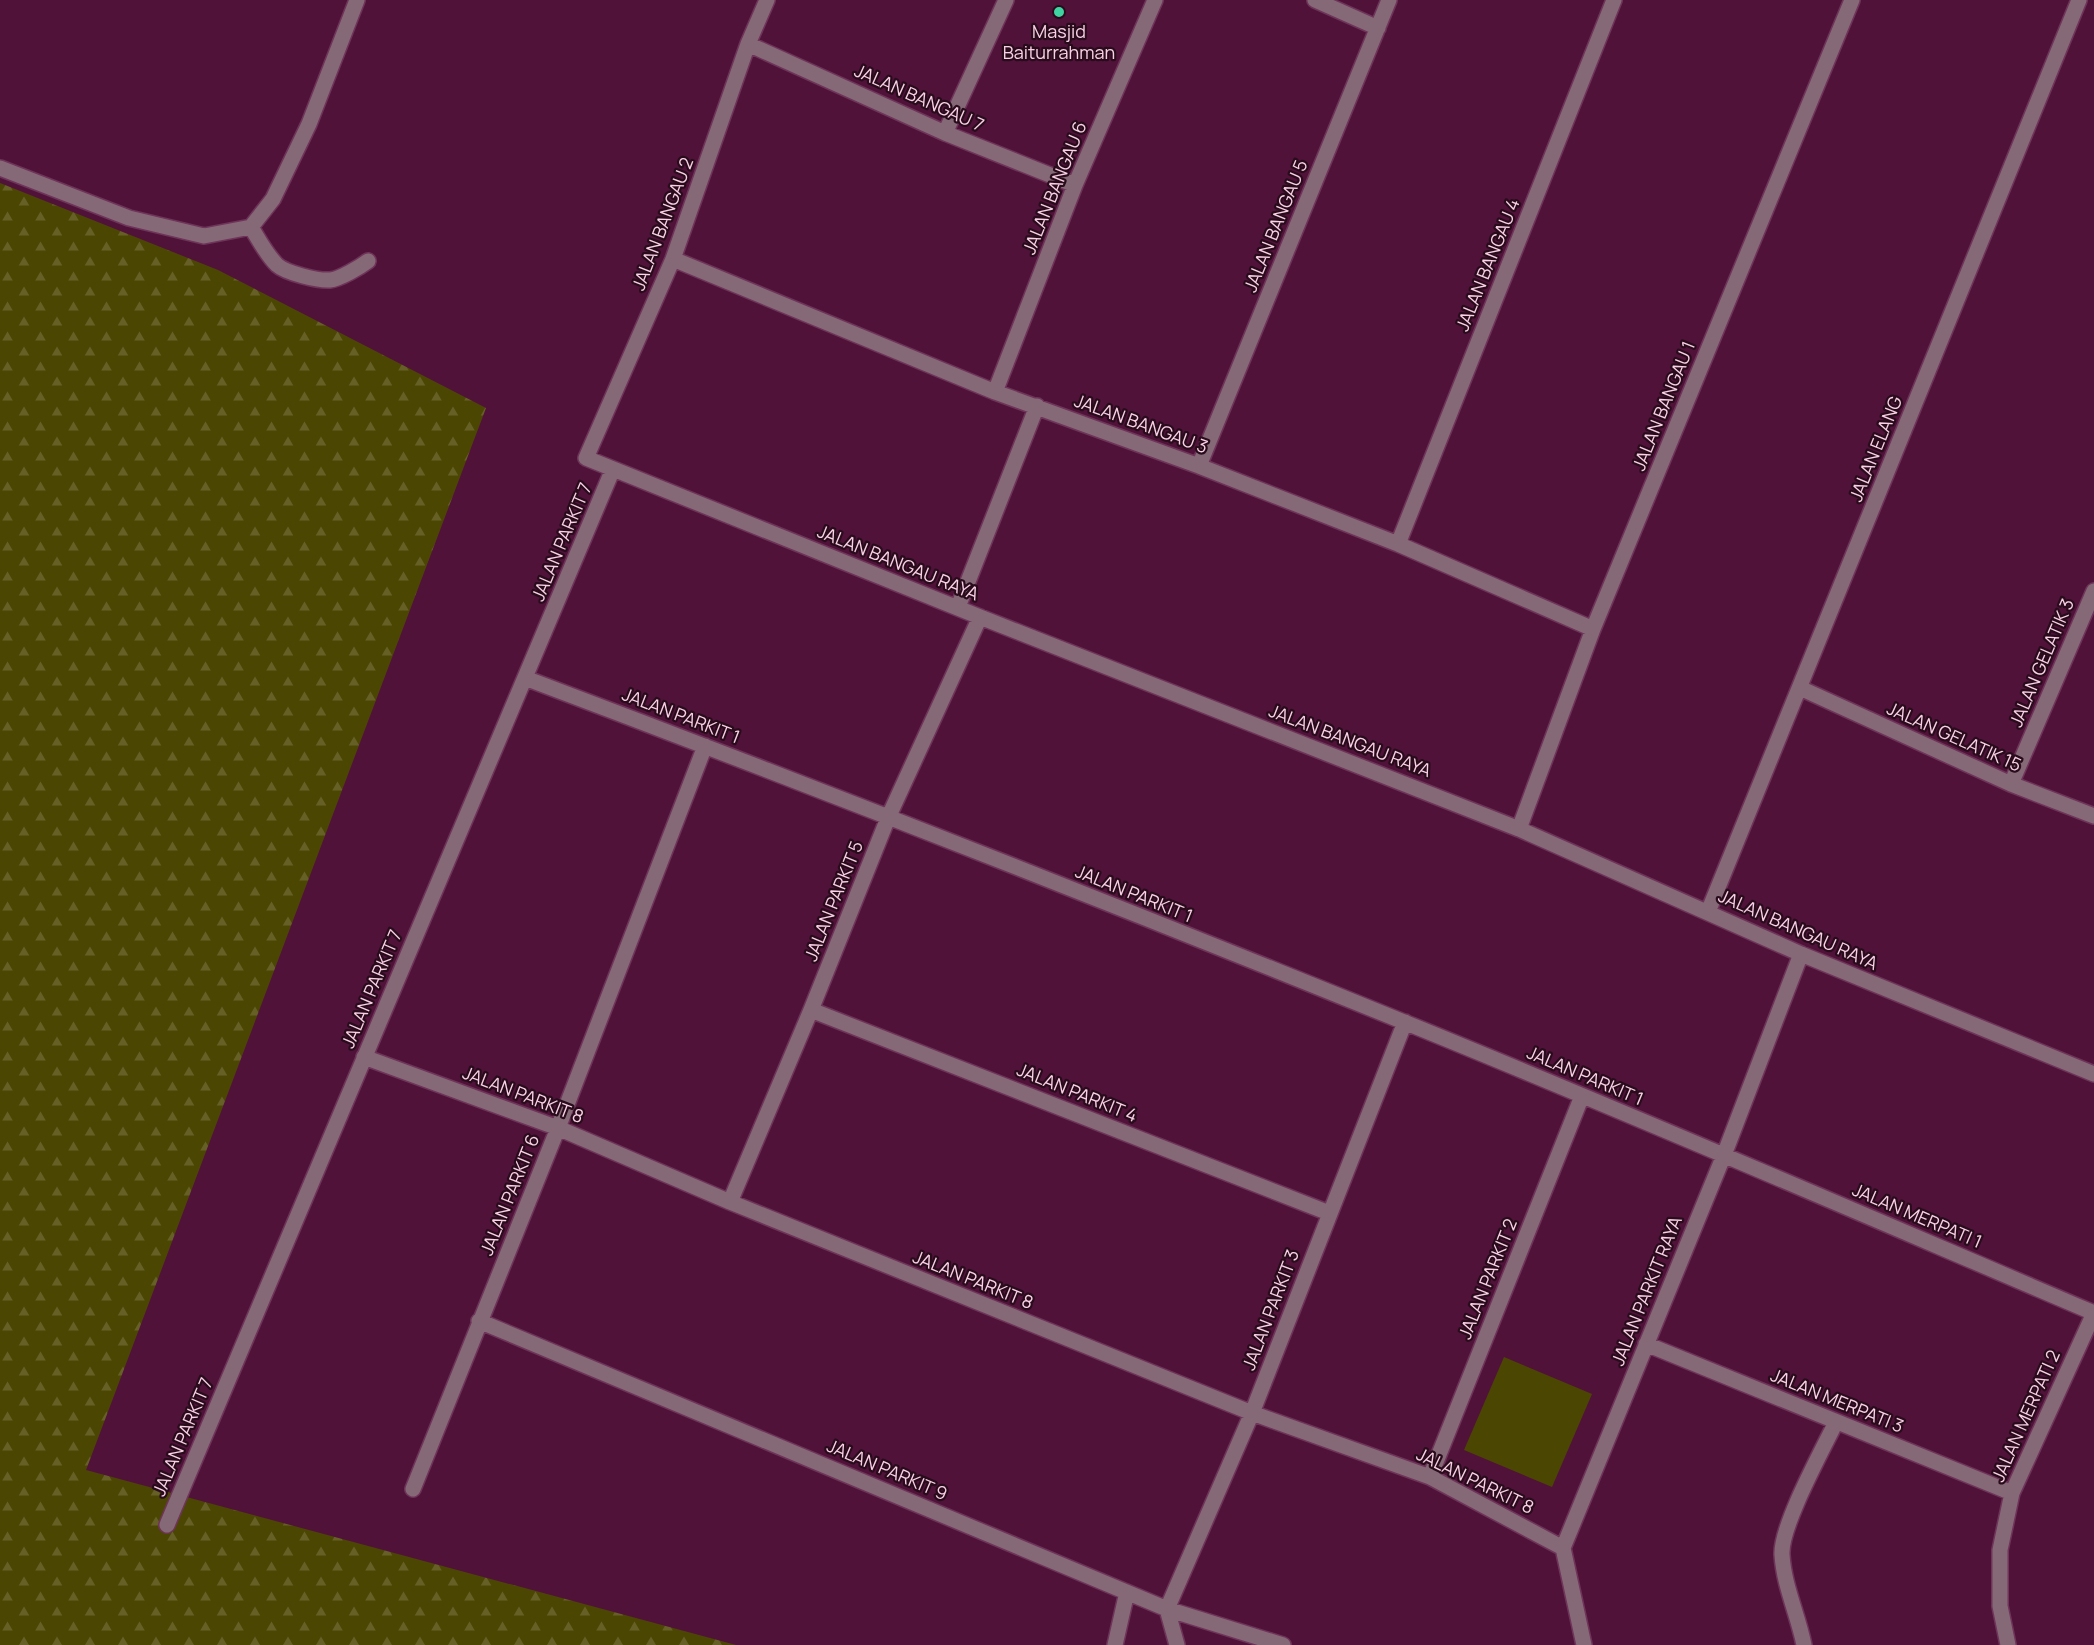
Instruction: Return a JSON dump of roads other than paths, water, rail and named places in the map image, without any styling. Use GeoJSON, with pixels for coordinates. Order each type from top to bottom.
{"type":"FeatureCollection","features":[{"type":"Feature","properties":{"kind":"street"},"geometry":{"type":"LineString","coordinates":[[0,168],[129,218],[161,226],[204,236],[250,227],[273,199],[289,167],[309,124],[357,0]]}},
{"type":"Feature","properties":{"kind":"street","name":"JALAN BANGAU 2"},"geometry":{"type":"LineString","coordinates":[[586,458],[673,259],[748,44],[767,0]]}},
{"type":"Feature","properties":{"kind":"street"},"geometry":{"type":"LineString","coordinates":[[945,133],[1006,0]]}},
{"type":"Feature","properties":{"kind":"street","name":"JALAN BANGAU 6"},"geometry":{"type":"LineString","coordinates":[[995,392],[1075,185],[1155,0]]}},
{"type":"Feature","properties":{"kind":"street"},"geometry":{"type":"LineString","coordinates":[[1315,0],[1377,28]]}},
{"type":"Feature","properties":{"kind":"street","name":"JALAN BANGAU 5"},"geometry":{"type":"LineString","coordinates":[[1199,466],[1389,0]]}},
{"type":"Feature","properties":{"kind":"street","name":"JALAN BANGAU 4"},"geometry":{"type":"LineString","coordinates":[[1398,544],[1614,0]]}},
{"type":"Feature","properties":{"kind":"street","name":"JALAN BANGAU 1"},"geometry":{"type":"LineString","coordinates":[[1519,829],[1593,629],[1852,0]]}},
{"type":"Feature","properties":{"kind":"street","name":"JALAN ELANG"},"geometry":{"type":"LineString","coordinates":[[1708,912],[2079,0]]}},
{"type":"Feature","properties":{"kind":"street","name":"JALAN BANGAU 7"},"geometry":{"type":"LineString","coordinates":[[748,44],[945,133],[1075,185]]}},
{"type":"Feature","properties":{"kind":"street"},"geometry":{"type":"LineString","coordinates":[[250,227],[279,267],[295,274],[331,280],[368,261]]}},
{"type":"Feature","properties":{"kind":"street","name":"JALAN BANGAU 3"},"geometry":{"type":"LineString","coordinates":[[673,259],[995,392],[1199,466],[1398,544],[1593,629]]}},
{"type":"Feature","properties":{"kind":"street"},"geometry":{"type":"LineString","coordinates":[[958,607],[1037,406]]}},
{"type":"Feature","properties":{"kind":"street","name":"JALAN BANGAU RAYA"},"geometry":{"type":"LineString","coordinates":[[586,458],[980,617],[1519,829],[1802,954],[2094,1074]]}},
{"type":"Feature","properties":{"kind":"street","name":"JALAN PARKIT 7"},"geometry":{"type":"LineString","coordinates":[[167,1525],[614,469]]}},
{"type":"Feature","properties":{"kind":"street","name":"JALAN GELATIK 3"},"geometry":{"type":"LineString","coordinates":[[2011,784],[2094,591]]}},
{"type":"Feature","properties":{"kind":"street","name":"JALAN PARKIT 5"},"geometry":{"type":"LineString","coordinates":[[730,1202],[811,1010],[888,818],[980,617]]}},
{"type":"Feature","properties":{"kind":"street","name":"JALAN PARKIT 1"},"geometry":{"type":"LineString","coordinates":[[525,678],[705,746],[1405,1022],[1724,1155]]}},
{"type":"Feature","properties":{"kind":"street","name":"JALAN GELATIK 15"},"geometry":{"type":"LineString","coordinates":[[1800,688],[2011,784],[2094,816]]}},
{"type":"Feature","properties":{"kind":"street","name":"JALAN PARKIT 6"},"geometry":{"type":"LineString","coordinates":[[413,1489],[558,1128],[705,746]]}},
{"type":"Feature","properties":{"kind":"street","name":"JALAN PARKIT RAYA"},"geometry":{"type":"LineString","coordinates":[[1563,1548],[1724,1155],[1802,954]]}},
{"type":"Feature","properties":{"kind":"street","name":"JALAN PARKIT 4"},"geometry":{"type":"LineString","coordinates":[[811,1010],[1329,1213]]}},
{"type":"Feature","properties":{"kind":"street","name":"JALAN PARKIT 3"},"geometry":{"type":"LineString","coordinates":[[1167,1609],[1252,1413],[1405,1022]]}},
{"type":"Feature","properties":{"kind":"street","name":"JALAN PARKIT 8"},"geometry":{"type":"LineString","coordinates":[[364,1057],[558,1128],[730,1202],[1252,1413],[1430,1477],[1563,1548]]}},
{"type":"Feature","properties":{"kind":"street","name":"JALAN PARKIT 2"},"geometry":{"type":"LineString","coordinates":[[1430,1477],[1582,1096]]}},
{"type":"Feature","properties":{"kind":"street","name":"JALAN MERPATI 1"},"geometry":{"type":"LineString","coordinates":[[1724,1155],[2094,1313]]}},
{"type":"Feature","properties":{"kind":"street","name":"JALAN MERPATI 2"},"geometry":{"type":"LineString","coordinates":[[2008,1645],[2000,1606],[2000,1550],[2012,1493],[2094,1313]]}},
{"type":"Feature","properties":{"kind":"street","name":"JALAN PARKIT 9"},"geometry":{"type":"LineString","coordinates":[[479,1321],[1167,1609],[1283,1645]]}},
{"type":"Feature","properties":{"kind":"street","name":"JALAN MERPATI 3"},"geometry":{"type":"LineString","coordinates":[[1647,1344],[2012,1493]]}},
{"type":"Feature","properties":{"kind":"street"},"geometry":{"type":"LineString","coordinates":[[1804,1645],[1784,1574],[1782,1551],[1787,1526],[1836,1422]]}},
{"type":"Feature","properties":{"kind":"street"},"geometry":{"type":"LineString","coordinates":[[1563,1548],[1584,1645]]}},
{"type":"Feature","properties":{"kind":"street"},"geometry":{"type":"LineString","coordinates":[[1115,1645],[1127,1592]]}},
{"type":"Feature","properties":{"kind":"street"},"geometry":{"type":"LineString","coordinates":[[1167,1609],[1177,1645]]}},
{"type":"Feature","properties":{"kind":"place","name":"Masjid Baiturrahman"},"geometry":{"type":"Point","coordinates":[1059,12]}}]}
